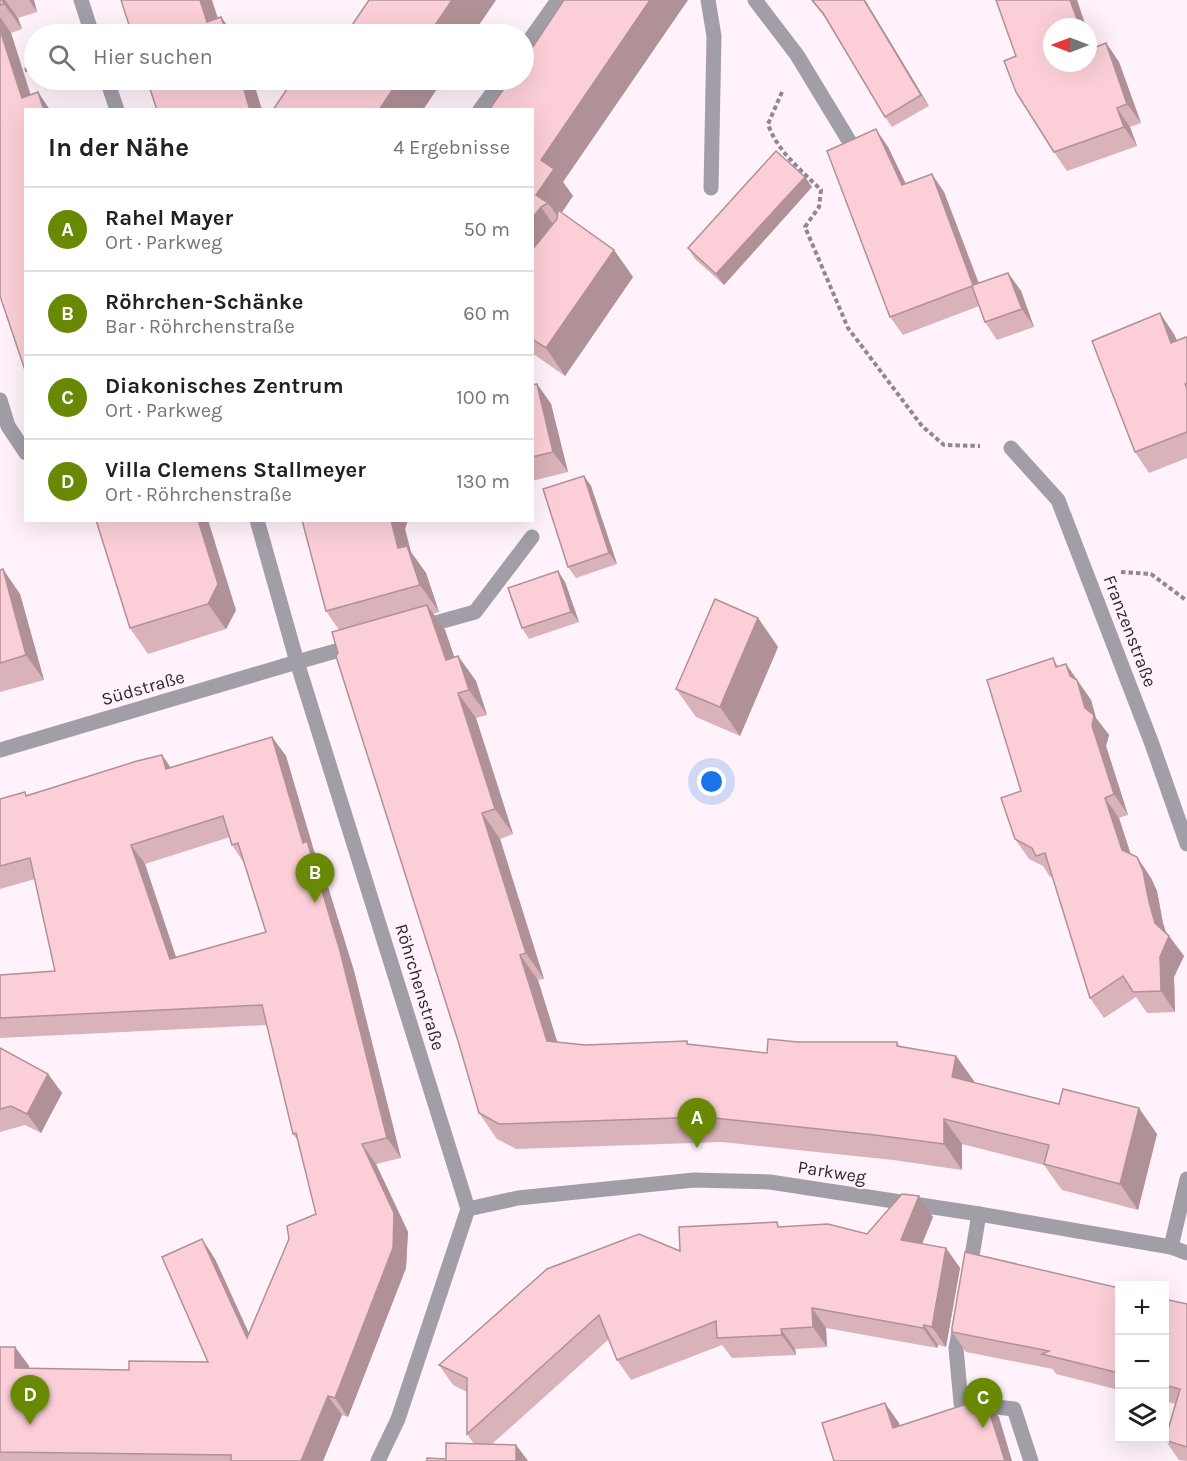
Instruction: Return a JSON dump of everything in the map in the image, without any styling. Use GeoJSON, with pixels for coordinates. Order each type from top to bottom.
{"type":"FeatureCollection","features":[{"type":"Feature","properties":{"kind":"street"},"geometry":{"type":"LineString","coordinates":[[81,0],[89,24]]}},
{"type":"Feature","properties":{"kind":"street"},"geometry":{"type":"LineString","coordinates":[[534,34],[558,0]]}},
{"type":"Feature","properties":{"kind":"street"},"geometry":{"type":"LineString","coordinates":[[708,0],[714,36],[711,188]]}},
{"type":"Feature","properties":{"kind":"street"},"geometry":{"type":"LineString","coordinates":[[755,0],[797,56],[851,144]]}},
{"type":"Feature","properties":{"kind":"street"},"geometry":{"type":"LineString","coordinates":[[110,90],[116,108]]}},
{"type":"Feature","properties":{"kind":"street"},"geometry":{"type":"LineString","coordinates":[[481,108],[495,90]]}},
{"type":"Feature","properties":{"kind":"street"},"geometry":{"type":"LineString","coordinates":[[0,400],[8,426],[24,450]]}},
{"type":"Feature","properties":{"kind":"street","name":"Franzenstraße"},"geometry":{"type":"LineString","coordinates":[[1011,448],[1058,500],[1152,744],[1187,844]]}},
{"type":"Feature","properties":{"kind":"street","name":"Röhrchenstraße"},"geometry":{"type":"LineString","coordinates":[[258,522],[297,662],[468,1209]]}},
{"type":"Feature","properties":{"kind":"street"},"geometry":{"type":"LineString","coordinates":[[408,631],[475,612],[532,537]]}},
{"type":"Feature","properties":{"kind":"street","name":"Südstraße"},"geometry":{"type":"LineString","coordinates":[[0,750],[375,640]]}},
{"type":"Feature","properties":{"kind":"street"},"geometry":{"type":"LineString","coordinates":[[1171,1247],[1187,1179]]}},
{"type":"Feature","properties":{"kind":"street","name":"Parkweg"},"geometry":{"type":"LineString","coordinates":[[468,1209],[518,1198],[694,1180],[770,1182],[1171,1247],[1187,1254]]}},
{"type":"Feature","properties":{"kind":"street"},"geometry":{"type":"LineString","coordinates":[[378,1461],[398,1419],[468,1209]]}},
{"type":"Feature","properties":{"kind":"street"},"geometry":{"type":"LineString","coordinates":[[979,1215],[956,1348],[961,1403],[1014,1409],[1031,1461]]}},
{"type":"Feature","properties":{"kind":"path"},"geometry":{"type":"LineString","coordinates":[[9,77],[24,71]]}},
{"type":"Feature","properties":{"kind":"path"},"geometry":{"type":"LineString","coordinates":[[772,136],[784,153],[821,190],[819,207],[805,227],[848,328],[922,426],[944,445],[1011,448]]}},
{"type":"Feature","properties":{"kind":"path"},"geometry":{"type":"LineString","coordinates":[[1085,568],[1151,574],[1187,601]]}},
{"type":"Feature","properties":{"kind":"building"},"geometry":{"type":"Polygon","coordinates":[[[121,0],[200,0],[207,22],[221,17],[223,24],[129,24],[121,0]]]}},
{"type":"Feature","properties":{"kind":"building"},"geometry":{"type":"Polygon","coordinates":[[[369,0],[452,0],[436,24],[353,24],[369,0]]]}},
{"type":"Feature","properties":{"kind":"building"},"geometry":{"type":"Polygon","coordinates":[[[564,0],[650,0],[541,160],[554,169],[536,195],[548,203],[534,216],[534,108],[490,108],[503,90],[534,90],[534,45],[564,0]]]}},
{"type":"Feature","properties":{"kind":"building"},"geometry":{"type":"Polygon","coordinates":[[[812,0],[864,0],[921,95],[885,117],[823,13],[812,0]]]}},
{"type":"Feature","properties":{"kind":"building"},"geometry":{"type":"Polygon","coordinates":[[[996,0],[1070,0],[1077,18],[1043,18],[1043,72],[1097,72],[1097,46],[1106,43],[1127,104],[1117,108],[1124,127],[1054,152],[1016,92],[1004,61],[1016,56],[996,0]]]}},
{"type":"Feature","properties":{"kind":"building"},"geometry":{"type":"Polygon","coordinates":[[[0,30],[22,98],[38,92],[43,108],[24,108],[24,367],[0,296],[0,30]]]}},
{"type":"Feature","properties":{"kind":"building"},"geometry":{"type":"Polygon","coordinates":[[[150,90],[244,90],[249,108],[156,108],[150,90]]]}},
{"type":"Feature","properties":{"kind":"building"},"geometry":{"type":"Polygon","coordinates":[[[286,90],[392,90],[380,108],[274,108],[286,90]]]}},
{"type":"Feature","properties":{"kind":"building"},"geometry":{"type":"Polygon","coordinates":[[[876,129],[902,185],[932,174],[973,285],[1008,273],[1022,309],[985,322],[972,286],[890,317],[827,151],[876,129]]]}},
{"type":"Feature","properties":{"kind":"building"},"geometry":{"type":"Polygon","coordinates":[[[776,151],[805,177],[716,274],[688,248],[776,151]]]}},
{"type":"Feature","properties":{"kind":"building"},"geometry":{"type":"Polygon","coordinates":[[[558,210],[614,250],[546,348],[534,340],[534,248],[557,219],[558,210]]]}},
{"type":"Feature","properties":{"kind":"building"},"geometry":{"type":"Polygon","coordinates":[[[1160,313],[1171,343],[1187,338],[1187,383],[1185,384],[1187,388],[1187,432],[1135,452],[1092,341],[1160,313]]]}},
{"type":"Feature","properties":{"kind":"building"},"geometry":{"type":"Polygon","coordinates":[[[537,384],[553,452],[534,457],[534,385],[537,384]]]}},
{"type":"Feature","properties":{"kind":"building"},"geometry":{"type":"Polygon","coordinates":[[[584,476],[609,553],[568,567],[543,489],[584,476]]]}},
{"type":"Feature","properties":{"kind":"building"},"geometry":{"type":"Polygon","coordinates":[[[97,522],[199,522],[218,584],[208,604],[130,628],[97,522]]]}},
{"type":"Feature","properties":{"kind":"building"},"geometry":{"type":"Polygon","coordinates":[[[303,522],[392,522],[398,548],[407,546],[420,585],[326,611],[303,522]]]}},
{"type":"Feature","properties":{"kind":"building"},"geometry":{"type":"Polygon","coordinates":[[[3,569],[26,655],[0,663],[0,570],[3,569]]]}},
{"type":"Feature","properties":{"kind":"building"},"geometry":{"type":"Polygon","coordinates":[[[558,571],[571,612],[522,628],[508,588],[558,571]]]}},
{"type":"Feature","properties":{"kind":"building"},"geometry":{"type":"Polygon","coordinates":[[[715,599],[758,618],[720,707],[676,689],[715,599]]]}},
{"type":"Feature","properties":{"kind":"building"},"geometry":{"type":"Polygon","coordinates":[[[427,605],[446,660],[458,656],[469,690],[458,693],[495,809],[482,813],[526,953],[520,955],[547,1041],[585,1045],[687,1041],[687,1044],[767,1053],[768,1039],[798,1042],[897,1042],[897,1046],[956,1056],[952,1077],[1059,1104],[1063,1089],[1139,1108],[1120,1184],[1044,1164],[1049,1145],[944,1119],[944,1144],[704,1117],[499,1124],[479,1113],[336,656],[338,653],[332,632],[427,605]]]}},
{"type":"Feature","properties":{"kind":"building"},"geometry":{"type":"Polygon","coordinates":[[[1053,658],[1056,667],[1066,664],[1070,676],[1077,680],[1085,708],[1094,715],[1092,726],[1114,794],[1105,798],[1122,850],[1137,857],[1143,871],[1155,923],[1169,936],[1160,957],[1161,991],[1133,992],[1123,976],[1090,998],[1045,853],[1036,856],[1032,848],[1015,839],[1001,798],[1021,791],[987,680],[1053,658]]]}},
{"type":"Feature","properties":{"kind":"building"},"geometry":{"type":"Polygon","coordinates":[[[272,737],[303,843],[307,841],[340,951],[387,1138],[362,1144],[394,1213],[393,1248],[335,1398],[328,1396],[301,1461],[231,1461],[231,1455],[0,1452],[0,1347],[15,1347],[15,1368],[129,1370],[129,1361],[208,1362],[162,1257],[202,1239],[247,1338],[289,1239],[287,1226],[316,1214],[296,1133],[293,1134],[262,1005],[0,1018],[0,975],[55,971],[30,858],[0,866],[0,799],[25,792],[26,796],[162,755],[166,769],[272,737]],[[223,816],[131,845],[170,959],[266,932],[238,843],[232,845],[223,816]]]}},
{"type":"Feature","properties":{"kind":"building"},"geometry":{"type":"Polygon","coordinates":[[[0,1048],[48,1074],[27,1114],[11,1106],[0,1109],[0,1048]]]}},
{"type":"Feature","properties":{"kind":"building"},"geometry":{"type":"Polygon","coordinates":[[[902,1194],[919,1196],[901,1240],[946,1248],[932,1327],[924,1325],[923,1328],[812,1308],[813,1327],[781,1329],[782,1335],[717,1338],[716,1321],[617,1360],[599,1315],[467,1434],[467,1378],[439,1365],[547,1269],[639,1234],[680,1251],[679,1227],[777,1222],[778,1227],[828,1224],[867,1234],[902,1194]]]}},
{"type":"Feature","properties":{"kind":"building"},"geometry":{"type":"Polygon","coordinates":[[[965,1252],[1115,1287],[1115,1372],[1042,1354],[1049,1351],[952,1332],[965,1252]]]}},
{"type":"Feature","properties":{"kind":"building"},"geometry":{"type":"Polygon","coordinates":[[[1169,1300],[1187,1304],[1187,1447],[1169,1441],[1169,1426],[1180,1389],[1169,1386],[1169,1300]]]}},
{"type":"Feature","properties":{"kind":"building"},"geometry":{"type":"Polygon","coordinates":[[[985,1398],[1005,1461],[834,1461],[822,1423],[885,1403],[893,1428],[985,1398]]]}},
{"type":"Feature","properties":{"kind":"building"},"geometry":{"type":"Polygon","coordinates":[[[446,1443],[516,1445],[516,1461],[427,1461],[427,1458],[446,1459],[446,1443]]]}},
{"type":"Feature","properties":{"kind":"place","name":"Röhrchen-Schänke"},"geometry":{"type":"Point","coordinates":[315,903]}},
{"type":"Feature","properties":{"kind":"place","name":"Rahel Mayer"},"geometry":{"type":"Point","coordinates":[697,1148]}},
{"type":"Feature","properties":{"kind":"place","name":"Villa Clemens Stallmeyer"},"geometry":{"type":"Point","coordinates":[30,1425]}},
{"type":"Feature","properties":{"kind":"place","name":"Diakonisches Zentrum"},"geometry":{"type":"Point","coordinates":[983,1428]}}]}
